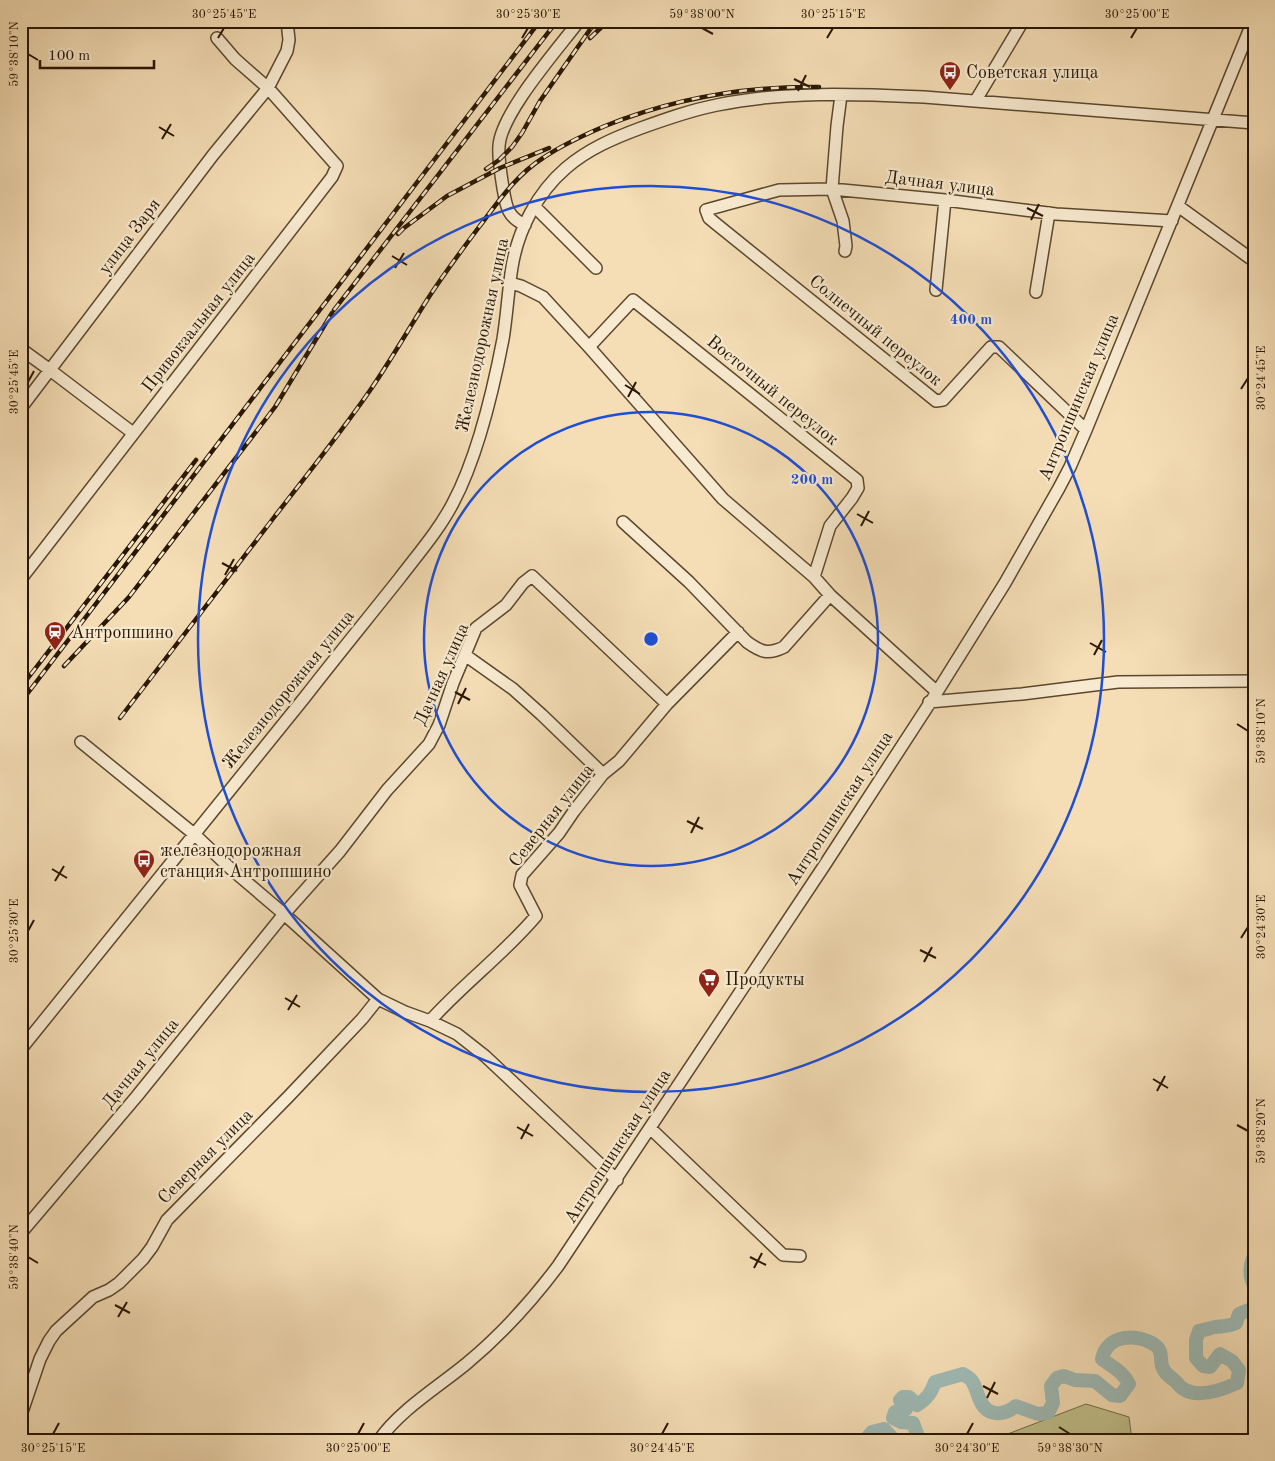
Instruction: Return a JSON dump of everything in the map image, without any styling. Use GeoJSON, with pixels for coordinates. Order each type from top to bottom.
{"type":"FeatureCollection","features":[{"type":"Feature","properties":{"kind":"street","name":"улица Заря"},"geometry":{"type":"LineString","coordinates":[[21,408],[207,163],[268,88],[287,51],[289,40],[287,21]]}},
{"type":"Feature","properties":{"kind":"street"},"geometry":{"type":"LineString","coordinates":[[525,225],[511,217],[508,209],[500,168],[498,144],[503,129],[521,96],[579,21]]}},
{"type":"Feature","properties":{"kind":"street"},"geometry":{"type":"LineString","coordinates":[[976,100],[1023,21]]}},
{"type":"Feature","properties":{"kind":"street","name":"Антропшинская улица"},"geometry":{"type":"LineString","coordinates":[[379,1440],[409,1408],[466,1364],[498,1336],[535,1297],[558,1266],[824,866],[1005,583],[1070,467],[1253,21]]}},
{"type":"Feature","properties":{"kind":"street"},"geometry":{"type":"LineString","coordinates":[[217,38],[235,59],[268,88]]}},
{"type":"Feature","properties":{"kind":"street","name":"Привокзальная улица"},"geometry":{"type":"LineString","coordinates":[[21,579],[332,177],[337,166],[268,88]]}},
{"type":"Feature","properties":{"kind":"street","name":"Железнодорожная улица"},"geometry":{"type":"LineString","coordinates":[[21,1049],[371,615],[432,536],[452,505],[469,469],[492,391],[503,336],[513,264],[525,225],[534,206],[546,188],[568,166],[611,140],[657,122],[716,105],[745,100],[800,95],[890,96],[976,100],[1254,123]]}},
{"type":"Feature","properties":{"kind":"street"},"geometry":{"type":"LineString","coordinates":[[841,95],[836,126],[832,188],[843,221],[845,251]]}},
{"type":"Feature","properties":{"kind":"street","name":"Дачная улица"},"geometry":{"type":"LineString","coordinates":[[706,210],[779,190],[832,188],[1049,213],[1172,221]]}},
{"type":"Feature","properties":{"kind":"street"},"geometry":{"type":"LineString","coordinates":[[936,290],[945,200]]}},
{"type":"Feature","properties":{"kind":"street"},"geometry":{"type":"LineString","coordinates":[[534,206],[596,268]]}},
{"type":"Feature","properties":{"kind":"street"},"geometry":{"type":"LineString","coordinates":[[1178,206],[1254,261]]}},
{"type":"Feature","properties":{"kind":"street","name":"Солнечный переулок"},"geometry":{"type":"LineString","coordinates":[[706,210],[715,223],[936,401],[943,400],[991,346],[999,347],[1086,430]]}},
{"type":"Feature","properties":{"kind":"street"},"geometry":{"type":"LineString","coordinates":[[1036,292],[1049,213]]}},
{"type":"Feature","properties":{"kind":"street"},"geometry":{"type":"LineString","coordinates":[[510,283],[521,286],[543,297],[723,499],[814,576],[830,595],[937,692]]}},
{"type":"Feature","properties":{"kind":"street","name":"Восточный переулок"},"geometry":{"type":"LineString","coordinates":[[589,347],[633,300],[857,480],[858,488],[830,526],[814,576]]}},
{"type":"Feature","properties":{"kind":"street"},"geometry":{"type":"LineString","coordinates":[[21,349],[133,433]]}},
{"type":"Feature","properties":{"kind":"street"},"geometry":{"type":"LineString","coordinates":[[623,522],[689,582],[747,642],[757,649],[775,652],[784,647],[830,595]]}},
{"type":"Feature","properties":{"kind":"street","name":"Дачная улица"},"geometry":{"type":"LineString","coordinates":[[21,1233],[137,1096],[284,914],[340,851],[387,790],[429,744],[439,725],[476,628],[506,605],[532,576],[667,704]]}},
{"type":"Feature","properties":{"kind":"street","name":"Северная улица"},"geometry":{"type":"LineString","coordinates":[[430,1021],[520,934],[536,916],[520,885],[522,876],[559,833],[603,774],[619,761],[667,704],[738,632]]}},
{"type":"Feature","properties":{"kind":"street"},"geometry":{"type":"LineString","coordinates":[[465,655],[513,689],[603,774]]}},
{"type":"Feature","properties":{"kind":"street"},"geometry":{"type":"LineString","coordinates":[[929,702],[1022,694],[1118,682],[1254,681]]}},
{"type":"Feature","properties":{"kind":"street"},"geometry":{"type":"LineString","coordinates":[[81,742],[194,834],[378,999],[457,1034],[485,1056],[616,1180]]}},
{"type":"Feature","properties":{"kind":"street","name":"Северная улица"},"geometry":{"type":"LineString","coordinates":[[21,1415],[40,1359],[56,1331],[93,1297],[119,1283],[143,1259],[167,1220],[289,1096],[362,1019],[378,999]]}},
{"type":"Feature","properties":{"kind":"street"},"geometry":{"type":"LineString","coordinates":[[650,1128],[783,1255],[800,1256]]}},
{"type":"Feature","properties":{"kind":"green space"},"geometry":{"type":"Polygon","coordinates":[[[1086,1404],[1129,1417],[1132,1440],[992,1440],[1086,1404]]]}},
{"type":"Feature","properties":{"kind":"waterway"},"geometry":{"type":"LineString","coordinates":[[1254,1256],[1251,1270],[1251,1278],[1254,1285]]}},
{"type":"Feature","properties":{"kind":"waterway"},"geometry":{"type":"LineString","coordinates":[[913,1440],[917,1434],[913,1423],[901,1422],[893,1418],[895,1412],[906,1409],[900,1400],[903,1397],[909,1397],[917,1405],[928,1395],[935,1382],[963,1374],[972,1381],[983,1406],[987,1410],[996,1413],[1006,1412],[1016,1406],[1038,1414],[1048,1413],[1053,1403],[1051,1386],[1057,1378],[1064,1376],[1075,1380],[1095,1381],[1112,1395],[1120,1396],[1129,1384],[1120,1372],[1102,1359],[1110,1345],[1116,1340],[1124,1338],[1148,1341],[1158,1347],[1164,1371],[1188,1391],[1202,1393],[1217,1391],[1231,1386],[1237,1383],[1239,1370],[1232,1361],[1220,1354],[1210,1367],[1203,1366],[1196,1358],[1196,1340],[1199,1331],[1236,1323],[1239,1314],[1254,1308]]}},
{"type":"Feature","properties":{"kind":"waterway"},"geometry":{"type":"LineString","coordinates":[[865,1440],[872,1432],[884,1429],[894,1440]]}},
{"type":"Feature","properties":{"kind":"railway"},"geometry":{"type":"LineString","coordinates":[[21,702],[540,21]]}},
{"type":"Feature","properties":{"kind":"railway"},"geometry":{"type":"LineString","coordinates":[[334,310],[557,21]]}},
{"type":"Feature","properties":{"kind":"railway"},"geometry":{"type":"LineString","coordinates":[[486,169],[499,160],[512,147],[540,101],[596,21]]}},
{"type":"Feature","properties":{"kind":"railway"},"geometry":{"type":"LineString","coordinates":[[590,38],[608,21]]}},
{"type":"Feature","properties":{"kind":"railway"},"geometry":{"type":"LineString","coordinates":[[120,718],[347,422],[378,378],[446,272],[500,199],[524,172],[550,153],[581,137],[631,116],[657,108],[684,101],[737,92],[791,87],[819,87]]}},
{"type":"Feature","properties":{"kind":"railway"},"geometry":{"type":"LineString","coordinates":[[398,234],[447,196],[500,168],[549,148]]}},
{"type":"Feature","properties":{"kind":"railway"},"geometry":{"type":"LineString","coordinates":[[64,666],[129,597],[275,407],[332,313]]}},
{"type":"Feature","properties":{"kind":"railway"},"geometry":{"type":"LineString","coordinates":[[21,687],[196,460]]}},
{"type":"Feature","properties":{"kind":"place","name":"Советская улица"},"geometry":{"type":"Point","coordinates":[950,91]}},
{"type":"Feature","properties":{"kind":"place","name":"Антропшино"},"geometry":{"type":"Point","coordinates":[55,651]}},
{"type":"Feature","properties":{"kind":"place","name":"железнодорожная станция Антропшино"},"geometry":{"type":"Point","coordinates":[144,879]}},
{"type":"Feature","properties":{"kind":"place","name":"Продукты"},"geometry":{"type":"Point","coordinates":[709,998]}}]}
